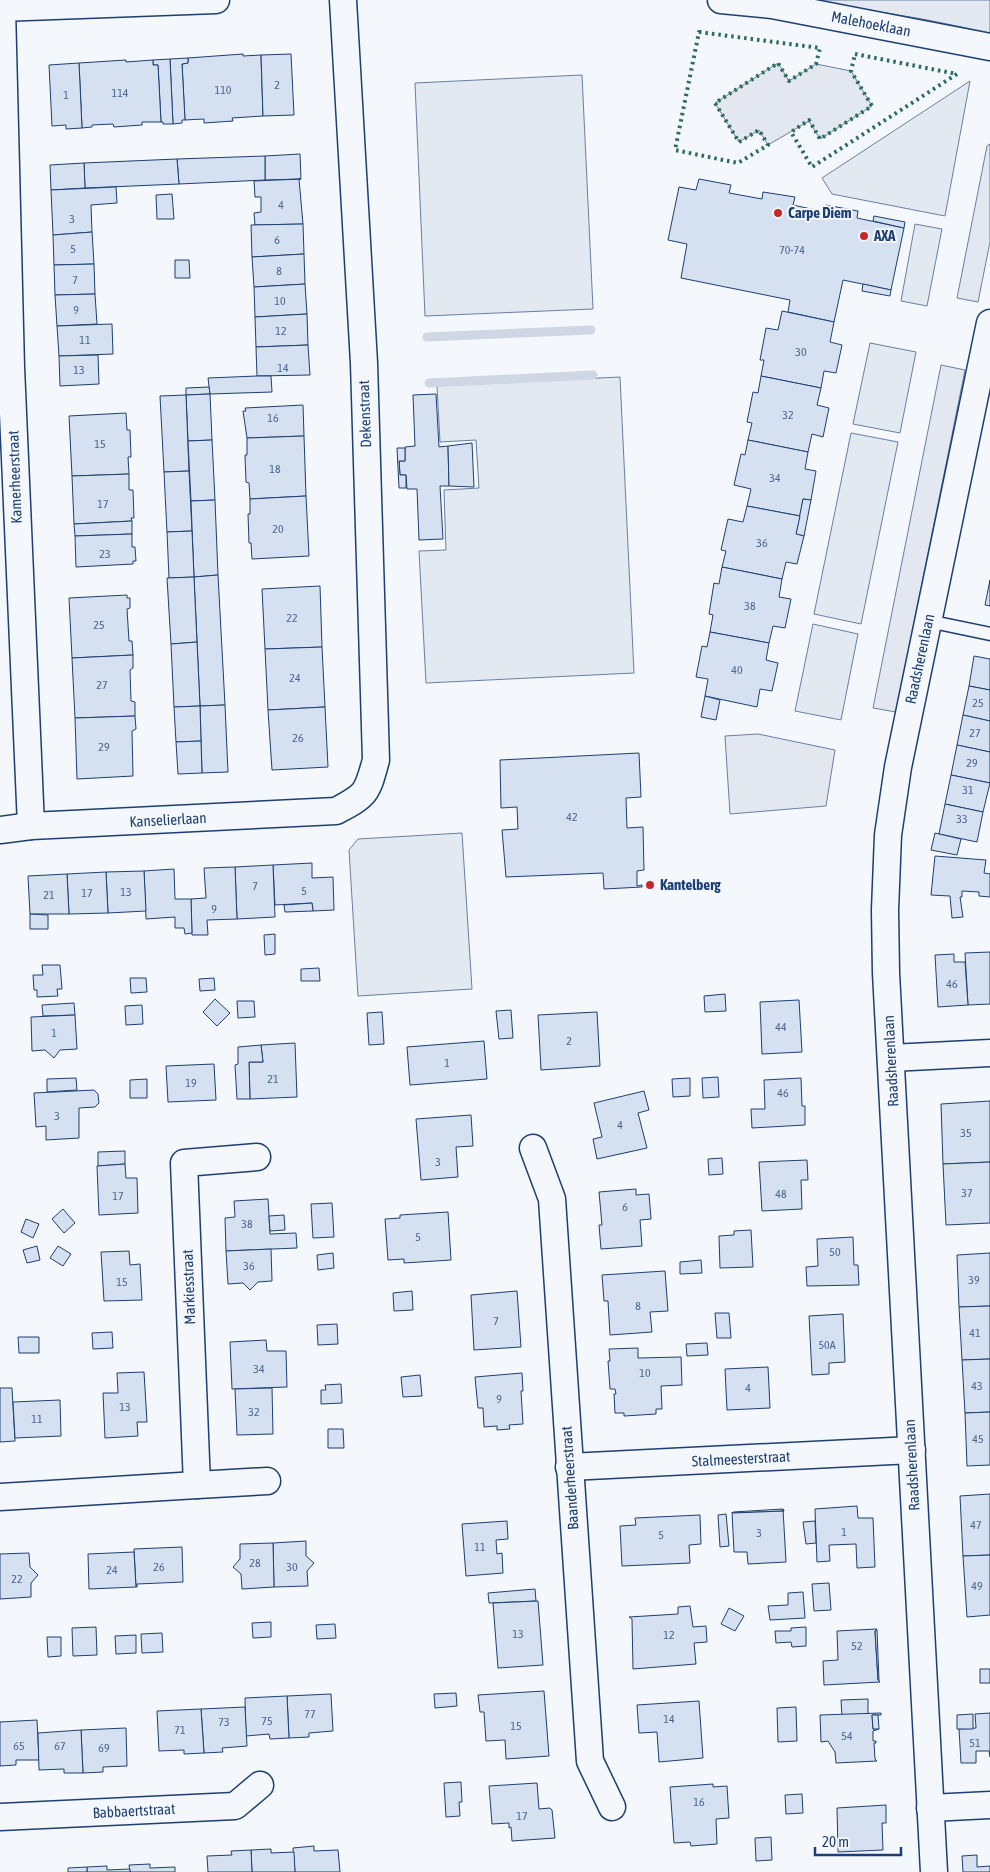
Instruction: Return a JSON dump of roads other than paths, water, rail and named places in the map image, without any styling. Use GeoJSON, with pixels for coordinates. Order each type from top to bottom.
{"type":"FeatureCollection","features":[{"type":"Feature","properties":{"kind":"street"},"geometry":{"type":"LineString","coordinates":[[1,8],[216,0]]}},
{"type":"Feature","properties":{"kind":"street","name":"Dekenstraat"},"geometry":{"type":"LineString","coordinates":[[336,811],[359,799],[369,785],[376,760],[364,363],[343,0]]}},
{"type":"Feature","properties":{"kind":"street","name":"Malehoeklaan"},"geometry":{"type":"LineString","coordinates":[[721,0],[772,5],[990,47]]}},
{"type":"Feature","properties":{"kind":"street","name":"Kamerheerstraat"},"geometry":{"type":"LineString","coordinates":[[1,8],[5,368],[31,826]]}},
{"type":"Feature","properties":{"kind":"street","name":"Raadsherenlaan"},"geometry":{"type":"LineString","coordinates":[[934,1872],[920,1645],[912,1450],[886,973],[885,910],[888,835],[898,767],[928,621],[985,371],[990,323]]}},
{"type":"Feature","properties":{"kind":"street","name":"Kanselierlaan"},"geometry":{"type":"LineString","coordinates":[[0,830],[31,826],[336,811]]}},
{"type":"Feature","properties":{"kind":"street"},"geometry":{"type":"LineString","coordinates":[[891,1058],[990,1053]]}},
{"type":"Feature","properties":{"kind":"street","name":"Baanderheerstraat"},"geometry":{"type":"LineString","coordinates":[[533,1148],[552,1199],[590,1761],[612,1807]]}},
{"type":"Feature","properties":{"kind":"street","name":"Markiesstraat"},"geometry":{"type":"LineString","coordinates":[[197,1485],[184,1163],[257,1157]]}},
{"type":"Feature","properties":{"kind":"street","name":"Stalmeesterstraat"},"geometry":{"type":"LineString","coordinates":[[569,1467],[912,1450]]}},
{"type":"Feature","properties":{"kind":"street"},"geometry":{"type":"LineString","coordinates":[[0,1497],[267,1481]]}},
{"type":"Feature","properties":{"kind":"street","name":"Babbaertstraat"},"geometry":{"type":"LineString","coordinates":[[0,1817],[235,1806],[260,1785]]}},
{"type":"Feature","properties":{"kind":"street"},"geometry":{"type":"LineString","coordinates":[[930,1808],[990,1805]]}},
{"type":"Feature","properties":{"kind":"lane"},"geometry":{"type":"LineString","coordinates":[[928,621],[990,634]]}},
{"type":"Feature","properties":{"kind":"waterway"},"geometry":{"type":"LineString","coordinates":[[427,337],[591,330]]}},
{"type":"Feature","properties":{"kind":"waterway"},"geometry":{"type":"LineString","coordinates":[[429,383],[593,375]]}},
{"type":"Feature","properties":{"kind":"place","name":"Carpe Diem"},"geometry":{"type":"Point","coordinates":[778,213]}},
{"type":"Feature","properties":{"kind":"place","name":"AXA"},"geometry":{"type":"Point","coordinates":[864,236]}},
{"type":"Feature","properties":{"kind":"place","name":"Kantelberg"},"geometry":{"type":"Point","coordinates":[650,885]}}]}
